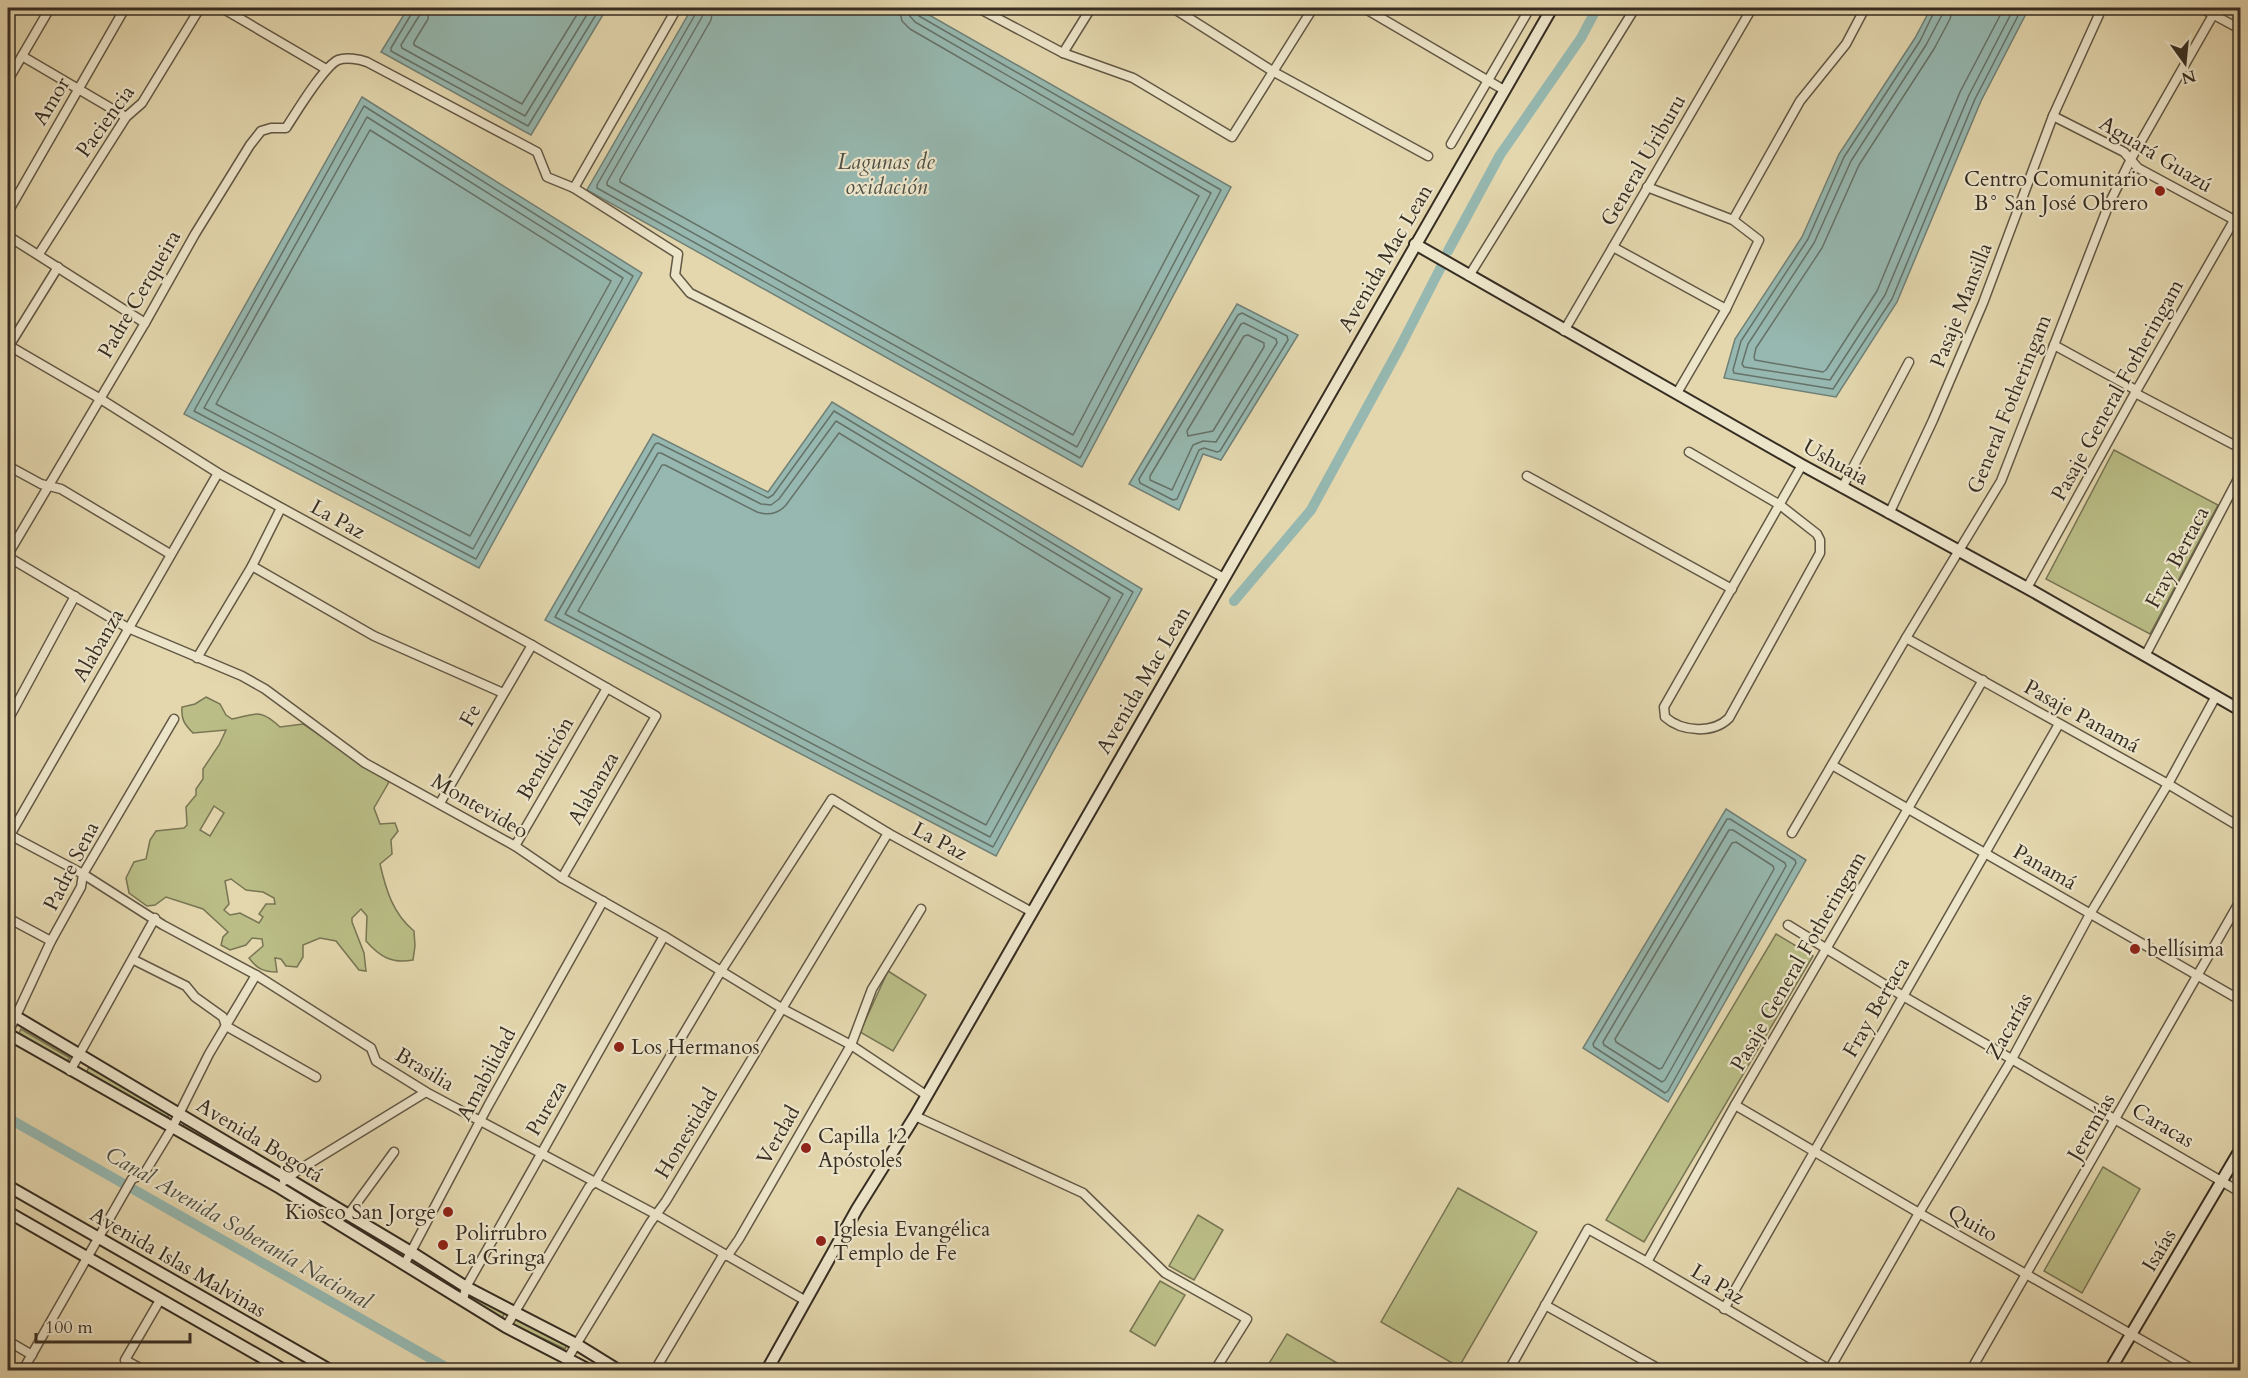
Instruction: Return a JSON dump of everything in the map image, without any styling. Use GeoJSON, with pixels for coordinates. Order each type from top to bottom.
{"type":"FeatureCollection","features":[{"type":"Feature","properties":{"kind":"main road","name":"Avenida Mac Lean"},"geometry":{"type":"LineString","coordinates":[[767,1371],[857,1209],[915,1116],[1551,8]]}},
{"type":"Feature","properties":{"kind":"main road","name":"Ushuaia"},"geometry":{"type":"LineString","coordinates":[[1415,244],[1842,488],[2027,588],[2241,710]]}},
{"type":"Feature","properties":{"kind":"main road","name":"Avenida Bogotá"},"geometry":{"type":"LineString","coordinates":[[12,1015],[286,1177],[466,1287],[576,1344],[618,1371]]}},
{"type":"Feature","properties":{"kind":"main road","name":"Avenida Bogotá"},"geometry":{"type":"LineString","coordinates":[[8,1034],[280,1188],[506,1327],[589,1371]]}},
{"type":"Feature","properties":{"kind":"main road","name":"Isaías"},"geometry":{"type":"LineString","coordinates":[[2110,1371],[2241,1150]]}},
{"type":"Feature","properties":{"kind":"main road","name":"Avenida Islas Malvinas"},"geometry":{"type":"LineString","coordinates":[[8,1186],[330,1371]]}},
{"type":"Feature","properties":{"kind":"main road","name":"Avenida Islas Malvinas"},"geometry":{"type":"LineString","coordinates":[[8,1212],[272,1368],[284,1371]]}},
{"type":"Feature","properties":{"kind":"street"},"geometry":{"type":"LineString","coordinates":[[8,80],[50,8]]}},
{"type":"Feature","properties":{"kind":"street","name":"Amor"},"geometry":{"type":"LineString","coordinates":[[8,212],[125,8]]}},
{"type":"Feature","properties":{"kind":"street","name":"Paciencia"},"geometry":{"type":"LineString","coordinates":[[39,254],[126,117],[142,103],[200,8]]}},
{"type":"Feature","properties":{"kind":"street"},"geometry":{"type":"LineString","coordinates":[[223,8],[326,69],[339,60],[360,59],[537,152],[546,177],[574,188],[678,254],[675,275],[690,292],[824,360],[922,416],[1224,578]]}},
{"type":"Feature","properties":{"kind":"street"},"geometry":{"type":"LineString","coordinates":[[574,188],[677,8]]}},
{"type":"Feature","properties":{"kind":"street"},"geometry":{"type":"LineString","coordinates":[[978,8],[1063,53],[1133,78],[1232,136],[1313,8]]}},
{"type":"Feature","properties":{"kind":"street"},"geometry":{"type":"LineString","coordinates":[[1063,53],[1091,8]]}},
{"type":"Feature","properties":{"kind":"street"},"geometry":{"type":"LineString","coordinates":[[1173,8],[1274,72],[1428,156]]}},
{"type":"Feature","properties":{"kind":"street"},"geometry":{"type":"LineString","coordinates":[[1364,8],[1504,90]]}},
{"type":"Feature","properties":{"kind":"street"},"geometry":{"type":"LineString","coordinates":[[1451,144],[1530,8]]}},
{"type":"Feature","properties":{"kind":"street"},"geometry":{"type":"LineString","coordinates":[[1469,276],[1635,8]]}},
{"type":"Feature","properties":{"kind":"street","name":"General Uriburu"},"geometry":{"type":"LineString","coordinates":[[1564,331],[1752,8]]}},
{"type":"Feature","properties":{"kind":"street"},"geometry":{"type":"LineString","coordinates":[[1732,220],[1800,101],[1846,44],[1864,8]]}},
{"type":"Feature","properties":{"kind":"street","name":"Pasaje Mansilla"},"geometry":{"type":"LineString","coordinates":[[1889,514],[1933,420],[1983,303],[2053,116],[2102,8]]}},
{"type":"Feature","properties":{"kind":"street"},"geometry":{"type":"LineString","coordinates":[[2201,8],[2215,11],[2241,29]]}},
{"type":"Feature","properties":{"kind":"street","name":"General Fotheringam"},"geometry":{"type":"LineString","coordinates":[[1792,833],[2001,481],[2109,204],[2131,159],[2215,11]]}},
{"type":"Feature","properties":{"kind":"street"},"geometry":{"type":"LineString","coordinates":[[22,56],[126,117]]}},
{"type":"Feature","properties":{"kind":"street","name":"Padre Cerqueira"},"geometry":{"type":"LineString","coordinates":[[9,560],[10,551],[99,398],[146,323],[189,244],[250,145],[261,131],[286,128],[326,69]]}},
{"type":"Feature","properties":{"kind":"street","name":"Aguará Guazú"},"geometry":{"type":"LineString","coordinates":[[2053,116],[2124,152],[2138,168],[2238,221]]}},
{"type":"Feature","properties":{"kind":"street"},"geometry":{"type":"LineString","coordinates":[[1647,187],[1732,220],[1759,240],[1726,309],[1677,393]]}},
{"type":"Feature","properties":{"kind":"street","name":"Pasaje General Fotheringam"},"geometry":{"type":"LineString","coordinates":[[2027,588],[2135,392],[2238,221],[2241,210]]}},
{"type":"Feature","properties":{"kind":"street"},"geometry":{"type":"LineString","coordinates":[[8,236],[146,323]]}},
{"type":"Feature","properties":{"kind":"street"},"geometry":{"type":"LineString","coordinates":[[1612,247],[1726,309]]}},
{"type":"Feature","properties":{"kind":"street"},"geometry":{"type":"LineString","coordinates":[[8,345],[58,267]]}},
{"type":"Feature","properties":{"kind":"street","name":"La Paz"},"geometry":{"type":"LineString","coordinates":[[8,345],[99,398],[218,473],[532,645],[656,716]]}},
{"type":"Feature","properties":{"kind":"street"},"geometry":{"type":"LineString","coordinates":[[2054,345],[2135,392],[2241,448]]}},
{"type":"Feature","properties":{"kind":"street"},"geometry":{"type":"LineString","coordinates":[[1842,488],[1909,362]]}},
{"type":"Feature","properties":{"kind":"street"},"geometry":{"type":"LineString","coordinates":[[1689,452],[1780,505],[1817,534],[1820,540],[1820,553],[1729,718],[1715,728],[1703,730],[1672,723],[1665,717],[1664,707],[1780,505],[1802,465]]}},
{"type":"Feature","properties":{"kind":"street"},"geometry":{"type":"LineString","coordinates":[[8,466],[41,484],[61,489],[170,554]]}},
{"type":"Feature","properties":{"kind":"street","name":"Alabanza"},"geometry":{"type":"LineString","coordinates":[[9,834],[218,473]]}},
{"type":"Feature","properties":{"kind":"street","name":"Fray Bertaca"},"geometry":{"type":"LineString","coordinates":[[2145,656],[2241,475]]}},
{"type":"Feature","properties":{"kind":"street"},"geometry":{"type":"LineString","coordinates":[[1527,476],[1732,589]]}},
{"type":"Feature","properties":{"kind":"street"},"geometry":{"type":"LineString","coordinates":[[197,658],[252,566],[281,508]]}},
{"type":"Feature","properties":{"kind":"street","name":"Montevideo"},"geometry":{"type":"LineString","coordinates":[[9,560],[128,628],[242,676],[265,689],[365,763],[515,846],[562,878],[664,936],[783,1009],[851,1046],[926,1095]]}},
{"type":"Feature","properties":{"kind":"street"},"geometry":{"type":"LineString","coordinates":[[252,566],[374,636],[502,693]]}},
{"type":"Feature","properties":{"kind":"street"},"geometry":{"type":"LineString","coordinates":[[8,720],[75,596]]}},
{"type":"Feature","properties":{"kind":"street","name":"Pasaje Panamá"},"geometry":{"type":"LineString","coordinates":[[1906,638],[2241,827]]}},
{"type":"Feature","properties":{"kind":"street","name":"Fe"},"geometry":{"type":"LineString","coordinates":[[440,803],[532,645]]}},
{"type":"Feature","properties":{"kind":"street","name":"Pasaje General Fotheringam"},"geometry":{"type":"LineString","coordinates":[[1647,1262],[1983,680]]}},
{"type":"Feature","properties":{"kind":"street","name":"Bendición"},"geometry":{"type":"LineString","coordinates":[[515,846],[607,688]]}},
{"type":"Feature","properties":{"kind":"street","name":"Zacarías"},"geometry":{"type":"LineString","coordinates":[[1829,1370],[1919,1213],[2012,1059],[2090,914],[2168,784],[2216,696]]}},
{"type":"Feature","properties":{"kind":"street","name":"Alabanza"},"geometry":{"type":"LineString","coordinates":[[562,878],[656,716]]}},
{"type":"Feature","properties":{"kind":"street","name":"Padre Sena"},"geometry":{"type":"LineString","coordinates":[[8,1034],[12,1015],[81,887],[83,874],[174,719]]}},
{"type":"Feature","properties":{"kind":"street","name":"Fray Bertaca"},"geometry":{"type":"LineString","coordinates":[[1724,1309],[2059,724]]}},
{"type":"Feature","properties":{"kind":"street","name":"Panamá"},"geometry":{"type":"LineString","coordinates":[[1832,765],[2241,1000]]}},
{"type":"Feature","properties":{"kind":"street","name":"La Paz"},"geometry":{"type":"LineString","coordinates":[[721,971],[832,799],[888,833],[1032,912]]}},
{"type":"Feature","properties":{"kind":"street","name":"Honestidad"},"geometry":{"type":"LineString","coordinates":[[568,1358],[783,1009],[888,833]]}},
{"type":"Feature","properties":{"kind":"street","name":"Brasilia"},"geometry":{"type":"LineString","coordinates":[[9,834],[83,874],[163,925],[256,975],[371,1048],[376,1061],[426,1092],[596,1181],[806,1301]]}},
{"type":"Feature","properties":{"kind":"street","name":"Amabilidad"},"geometry":{"type":"LineString","coordinates":[[404,1265],[603,901]]}},
{"type":"Feature","properties":{"kind":"street","name":"Jeremías"},"geometry":{"type":"LineString","coordinates":[[1971,1371],[2241,901]]}},
{"type":"Feature","properties":{"kind":"street","name":"Verdad"},"geometry":{"type":"LineString","coordinates":[[655,1371],[722,1257],[728,1255],[851,1046],[872,989],[921,909]]}},
{"type":"Feature","properties":{"kind":"street"},"geometry":{"type":"LineString","coordinates":[[8,918],[51,941]]}},
{"type":"Feature","properties":{"kind":"street"},"geometry":{"type":"LineString","coordinates":[[70,1071],[134,960],[155,918]]}},
{"type":"Feature","properties":{"kind":"street","name":"Caracas"},"geometry":{"type":"LineString","coordinates":[[1788,925],[1903,996],[2241,1192]]}},
{"type":"Feature","properties":{"kind":"street","name":"Pureza"},"geometry":{"type":"LineString","coordinates":[[463,1300],[466,1287],[664,936]]}},
{"type":"Feature","properties":{"kind":"street"},"geometry":{"type":"LineString","coordinates":[[134,960],[186,986],[195,997],[223,1017],[226,1026],[316,1077]]}},
{"type":"Feature","properties":{"kind":"street"},"geometry":{"type":"LineString","coordinates":[[506,1327],[721,971]]}},
{"type":"Feature","properties":{"kind":"street"},"geometry":{"type":"LineString","coordinates":[[23,1371],[132,1179],[144,1174],[172,1128],[209,1054],[256,975]]}},
{"type":"Feature","properties":{"kind":"street"},"geometry":{"type":"LineString","coordinates":[[280,1188],[286,1177],[426,1092]]}},
{"type":"Feature","properties":{"kind":"street","name":"Quito"},"geometry":{"type":"LineString","coordinates":[[1736,1105],[2194,1371]]}},
{"type":"Feature","properties":{"kind":"street"},"geometry":{"type":"LineString","coordinates":[[915,1116],[1083,1193],[1165,1273],[1246,1319],[1215,1371]]}},
{"type":"Feature","properties":{"kind":"street"},"geometry":{"type":"LineString","coordinates":[[348,1215],[394,1152]]}},
{"type":"Feature","properties":{"kind":"street","name":"La Paz"},"geometry":{"type":"LineString","coordinates":[[1545,1305],[1588,1228],[1829,1370]]}},
{"type":"Feature","properties":{"kind":"street"},"geometry":{"type":"LineString","coordinates":[[144,1371],[125,1360],[160,1300]]}},
{"type":"Feature","properties":{"kind":"street"},"geometry":{"type":"LineString","coordinates":[[1509,1371],[1545,1305],[1661,1371]]}},
{"type":"Feature","properties":{"kind":"street"},"geometry":{"type":"LineString","coordinates":[[8,1341],[32,1355]]}},
{"type":"Feature","properties":{"kind":"green space"},"geometry":{"type":"Polygon","coordinates":[[[2114,450],[2218,505],[2150,634],[2046,579],[2114,450]]]}},
{"type":"Feature","properties":{"kind":"green space"},"geometry":{"type":"Polygon","coordinates":[[[206,697],[220,704],[226,715],[232,719],[258,714],[267,717],[280,727],[303,724],[389,782],[374,808],[380,824],[395,823],[398,831],[391,840],[392,854],[380,864],[391,901],[414,931],[413,960],[393,960],[381,955],[371,947],[366,941],[367,916],[361,909],[352,918],[352,922],[364,953],[366,971],[359,970],[336,941],[320,938],[303,945],[303,957],[297,967],[286,966],[281,959],[275,958],[277,972],[268,971],[255,965],[249,958],[263,946],[262,939],[252,938],[246,945],[230,950],[221,945],[223,937],[228,932],[203,909],[166,897],[155,905],[147,906],[129,893],[126,878],[134,862],[146,859],[150,840],[156,831],[184,828],[187,825],[186,807],[196,795],[196,789],[203,779],[203,769],[226,730],[193,733],[184,721],[182,707],[195,704],[206,697]],[[214,806],[200,830],[210,836],[224,813],[214,806]],[[231,879],[225,881],[229,904],[224,910],[230,915],[240,913],[259,923],[263,917],[259,914],[266,904],[275,904],[274,898],[263,892],[246,890],[231,879]]]}},
{"type":"Feature","properties":{"kind":"green space"},"geometry":{"type":"Polygon","coordinates":[[[1776,934],[1813,956],[1644,1242],[1606,1220],[1776,934]]]}},
{"type":"Feature","properties":{"kind":"green space"},"geometry":{"type":"Polygon","coordinates":[[[888,971],[926,995],[893,1051],[860,1032],[888,971]]]}},
{"type":"Feature","properties":{"kind":"green space"},"geometry":{"type":"Polygon","coordinates":[[[21,1029],[70,1058],[66,1062],[19,1033],[21,1029]]]}},
{"type":"Feature","properties":{"kind":"green space"},"geometry":{"type":"Polygon","coordinates":[[[90,1065],[170,1115],[165,1118],[86,1073],[90,1065]]]}},
{"type":"Feature","properties":{"kind":"green space"},"geometry":{"type":"Polygon","coordinates":[[[184,1124],[272,1173],[268,1180],[181,1129],[184,1124]]]}},
{"type":"Feature","properties":{"kind":"green space"},"geometry":{"type":"Polygon","coordinates":[[[2103,1167],[2140,1189],[2082,1293],[2044,1271],[2103,1167]]]}},
{"type":"Feature","properties":{"kind":"green space"},"geometry":{"type":"Polygon","coordinates":[[[287,1184],[401,1251],[399,1255],[284,1188],[287,1184]]]}},
{"type":"Feature","properties":{"kind":"green space"},"geometry":{"type":"Polygon","coordinates":[[[1458,1188],[1537,1232],[1459,1367],[1381,1322],[1458,1188]]]}},
{"type":"Feature","properties":{"kind":"green space"},"geometry":{"type":"Polygon","coordinates":[[[1198,1215],[1223,1230],[1194,1280],[1169,1266],[1198,1215]]]}},
{"type":"Feature","properties":{"kind":"green space"},"geometry":{"type":"Polygon","coordinates":[[[415,1260],[464,1290],[462,1294],[413,1264],[415,1260]]]}},
{"type":"Feature","properties":{"kind":"green space"},"geometry":{"type":"Polygon","coordinates":[[[1160,1281],[1185,1295],[1155,1346],[1130,1331],[1160,1281]]]}},
{"type":"Feature","properties":{"kind":"green space"},"geometry":{"type":"Polygon","coordinates":[[[471,1294],[505,1313],[502,1318],[468,1298],[471,1294]]]}},
{"type":"Feature","properties":{"kind":"green space"},"geometry":{"type":"Polygon","coordinates":[[[515,1319],[567,1345],[565,1349],[512,1324],[515,1319]]]}},
{"type":"Feature","properties":{"kind":"green space"},"geometry":{"type":"Polygon","coordinates":[[[1287,1334],[1339,1364],[1335,1370],[1265,1370],[1287,1334]]]}},
{"type":"Feature","properties":{"kind":"water"},"geometry":{"type":"Polygon","coordinates":[[[408,8],[607,8],[531,135],[381,52],[408,8]]]}},
{"type":"Feature","properties":{"kind":"water","name":"Lagunas de oxidación"},"geometry":{"type":"Polygon","coordinates":[[[692,8],[917,8],[1231,187],[1082,467],[587,190],[692,8]]]}},
{"type":"Feature","properties":{"kind":"water"},"geometry":{"type":"Polygon","coordinates":[[[1931,8],[2029,8],[1981,101],[1897,302],[1836,397],[1724,378],[1735,339],[1802,237],[1839,154],[1915,38],[1931,8]]]}},
{"type":"Feature","properties":{"kind":"water"},"geometry":{"type":"Polygon","coordinates":[[[362,97],[642,273],[479,568],[184,414],[362,97]]]}},
{"type":"Feature","properties":{"kind":"water"},"geometry":{"type":"Polygon","coordinates":[[[1237,304],[1298,335],[1221,460],[1203,454],[1179,510],[1129,484],[1237,304]]]}},
{"type":"Feature","properties":{"kind":"water"},"geometry":{"type":"Polygon","coordinates":[[[832,402],[1142,589],[996,856],[545,620],[653,434],[768,492],[832,402]]]}},
{"type":"Feature","properties":{"kind":"water"},"geometry":{"type":"Polygon","coordinates":[[[1726,809],[1806,860],[1668,1102],[1583,1048],[1726,809]]]}},
{"type":"Feature","properties":{"kind":"waterway"},"geometry":{"type":"LineString","coordinates":[[1448,251],[1500,155],[1581,38],[1597,8]]}},
{"type":"Feature","properties":{"kind":"waterway"},"geometry":{"type":"LineString","coordinates":[[1234,601],[1311,510],[1442,265]]}},
{"type":"Feature","properties":{"kind":"waterway","name":"Canal Avenida Soberanía Nacional"},"geometry":{"type":"LineString","coordinates":[[8,1118],[451,1370]]}},
{"type":"Feature","properties":{"kind":"place","name":"Centro Comunitario B° San José Obrero"},"geometry":{"type":"Point","coordinates":[2160,191]}},
{"type":"Feature","properties":{"kind":"place","name":"bellísima"},"geometry":{"type":"Point","coordinates":[2135,949]}},
{"type":"Feature","properties":{"kind":"place","name":"Los Hermanos"},"geometry":{"type":"Point","coordinates":[619,1047]}},
{"type":"Feature","properties":{"kind":"place","name":"Capilla 12 Apóstoles"},"geometry":{"type":"Point","coordinates":[806,1148]}},
{"type":"Feature","properties":{"kind":"place","name":"Kiosco San Jorge"},"geometry":{"type":"Point","coordinates":[448,1212]}},
{"type":"Feature","properties":{"kind":"place","name":"Iglesia Evangélica Templo de Fe"},"geometry":{"type":"Point","coordinates":[821,1241]}},
{"type":"Feature","properties":{"kind":"place","name":"Polirrubro La Gringa"},"geometry":{"type":"Point","coordinates":[443,1245]}}]}
